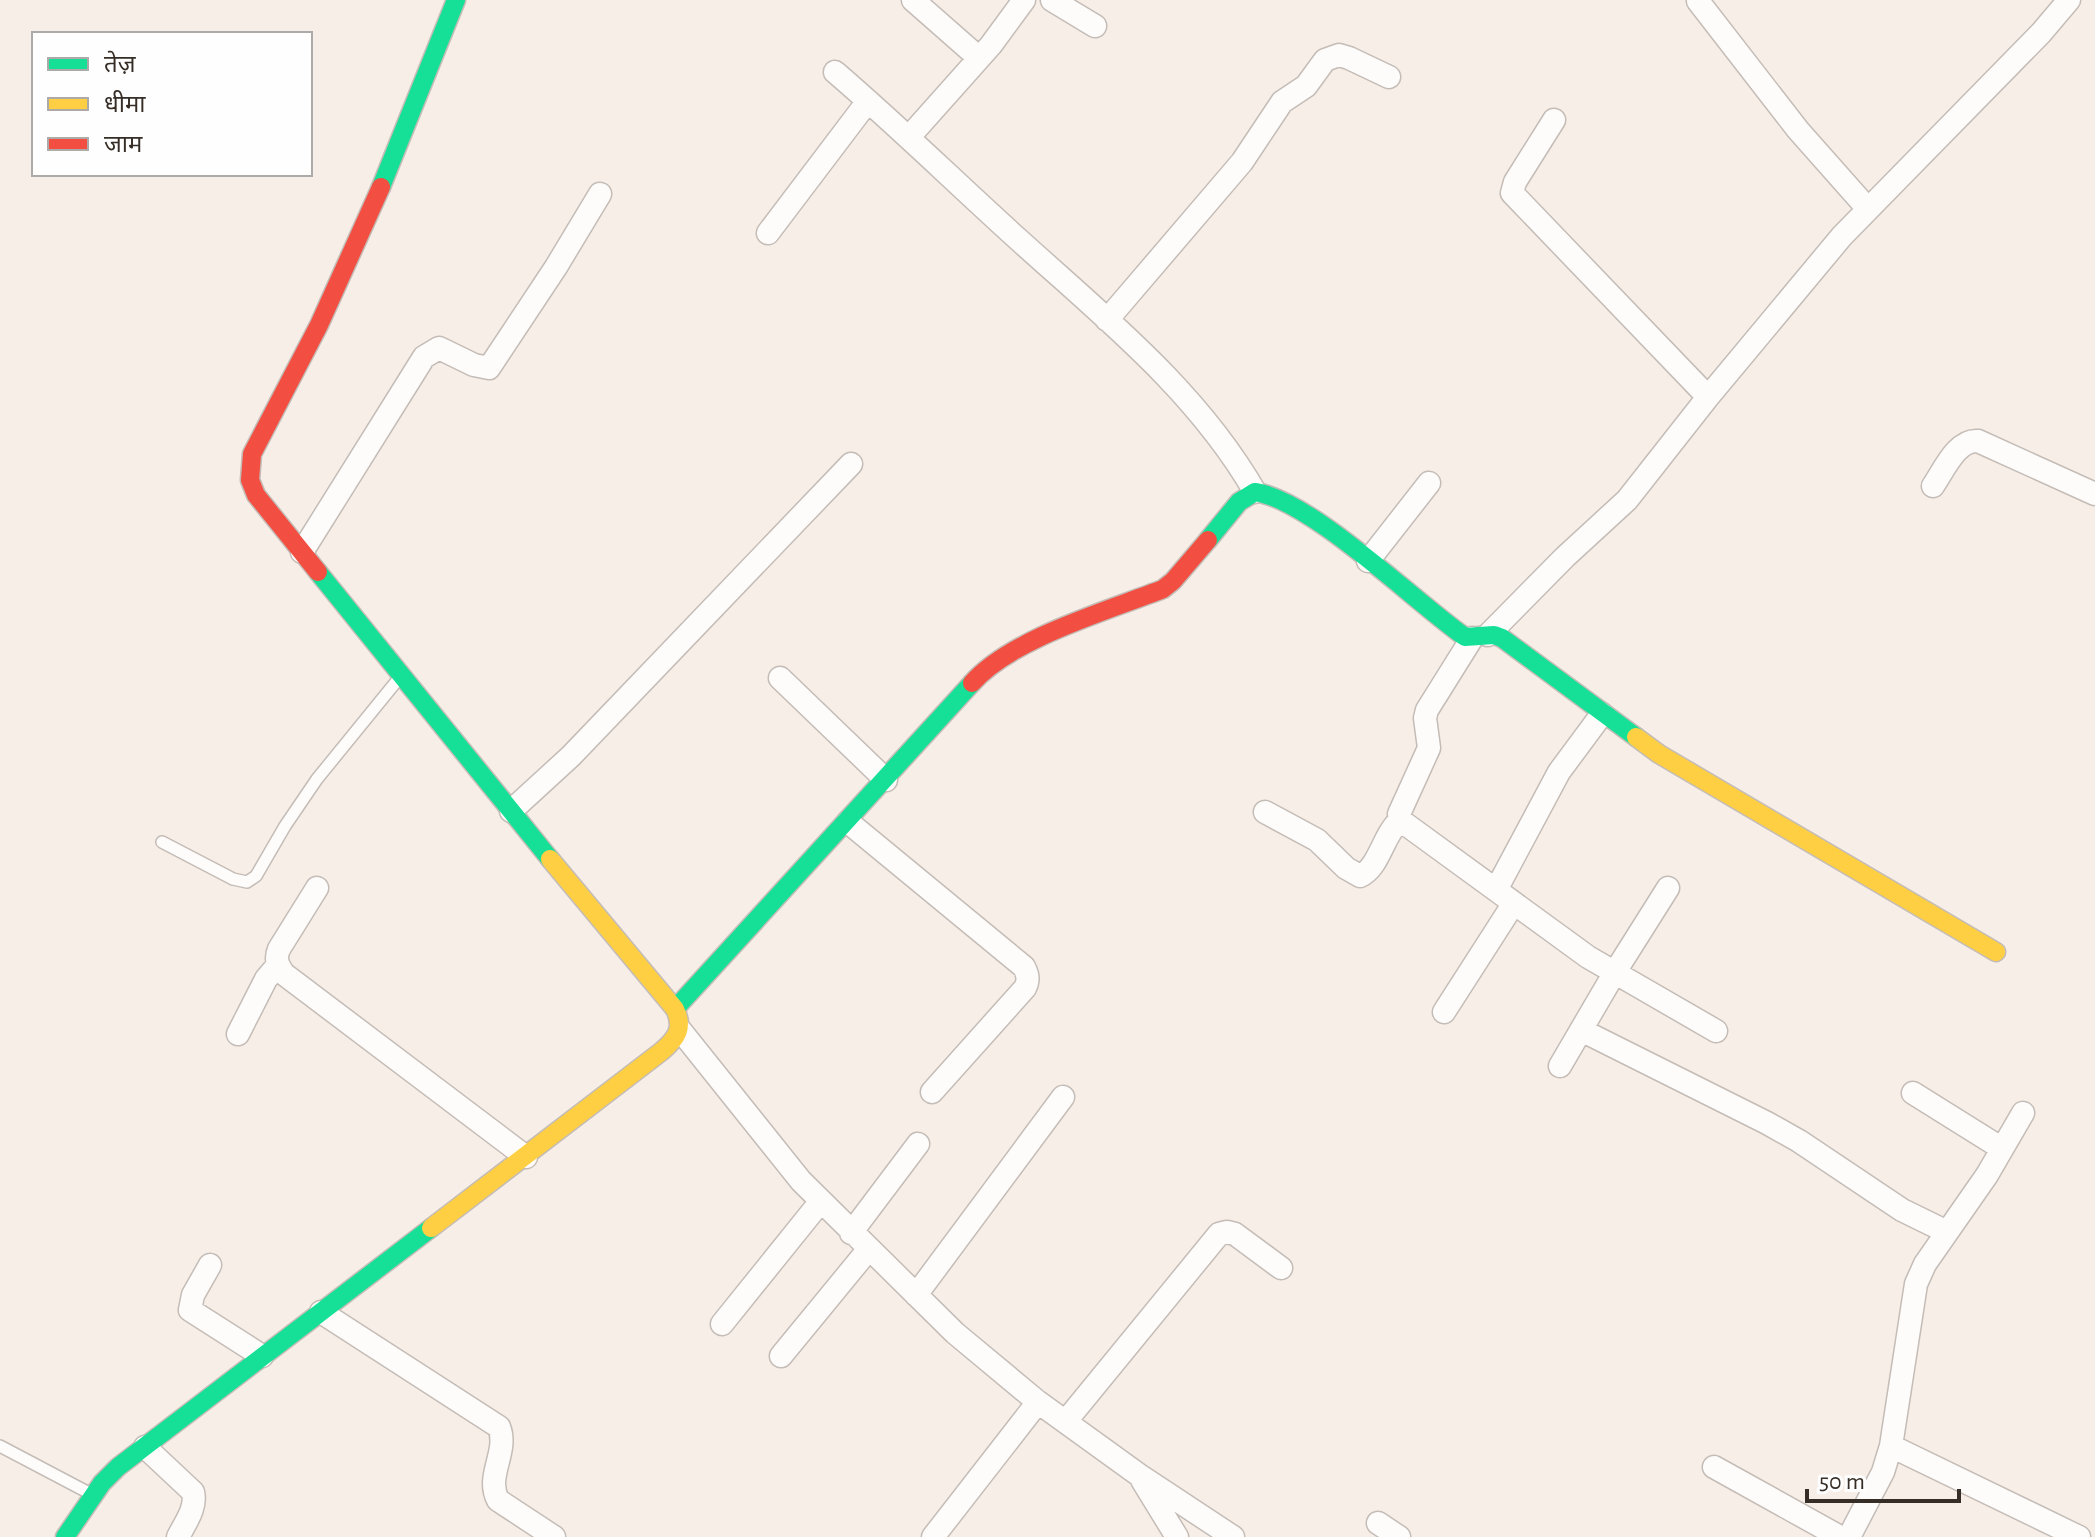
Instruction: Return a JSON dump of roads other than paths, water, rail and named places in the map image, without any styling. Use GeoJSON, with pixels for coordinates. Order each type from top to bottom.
{"type":"FeatureCollection","features":[{"type":"Feature","properties":{"kind":"street"},"geometry":{"type":"LineString","coordinates":[[65,1537],[118,1467],[526,1157],[676,1040],[681,1031],[681,1020],[675,1009],[256,495],[250,480],[252,454],[319,325],[384,180],[456,0]]}},
{"type":"Feature","properties":{"kind":"street"},"geometry":{"type":"LineString","coordinates":[[913,0],[979,58]]}},
{"type":"Feature","properties":{"kind":"street"},"geometry":{"type":"LineString","coordinates":[[909,137],[979,58],[1024,0]]}},
{"type":"Feature","properties":{"kind":"street"},"geometry":{"type":"LineString","coordinates":[[1052,0],[1095,26]]}},
{"type":"Feature","properties":{"kind":"street"},"geometry":{"type":"LineString","coordinates":[[1716,1031],[1588,957],[1404,826],[1399,814],[1428,755],[1427,710],[1480,637],[1627,500],[1815,266],[2041,33],[2069,0]]}},
{"type":"Feature","properties":{"kind":"street"},"geometry":{"type":"LineString","coordinates":[[1698,1],[1788,119],[1868,209]]}},
{"type":"Feature","properties":{"kind":"street"},"geometry":{"type":"LineString","coordinates":[[1107,320],[1242,162],[1282,102],[1306,86],[1325,60],[1339,55],[1389,77]]}},
{"type":"Feature","properties":{"kind":"street"},"geometry":{"type":"LineString","coordinates":[[835,72],[909,137],[934,164],[1107,320],[1177,388],[1239,462],[1255,492]]}},
{"type":"Feature","properties":{"kind":"street"},"geometry":{"type":"LineString","coordinates":[[768,233],[868,101]]}},
{"type":"Feature","properties":{"kind":"street"},"geometry":{"type":"LineString","coordinates":[[1554,120],[1515,182],[1512,193],[1708,397]]}},
{"type":"Feature","properties":{"kind":"street"},"geometry":{"type":"LineString","coordinates":[[302,552],[424,357],[439,348],[474,365],[489,368],[600,194]]}},
{"type":"Feature","properties":{"kind":"street"},"geometry":{"type":"LineString","coordinates":[[1933,486],[1960,447],[1972,440],[2095,494]]}},
{"type":"Feature","properties":{"kind":"street"},"geometry":{"type":"LineString","coordinates":[[511,811],[571,756],[851,464]]}},
{"type":"Feature","properties":{"kind":"street"},"geometry":{"type":"LineString","coordinates":[[1368,561],[1429,483]]}},
{"type":"Feature","properties":{"kind":"street"},"geometry":{"type":"LineString","coordinates":[[675,1009],[967,688],[994,664],[1055,631],[1163,589],[1239,502],[1255,492],[1272,496],[1308,515],[1456,631],[1502,638],[1659,754],[1996,952]]}},
{"type":"Feature","properties":{"kind":"street"},"geometry":{"type":"LineString","coordinates":[[780,678],[886,780]]}},
{"type":"Feature","properties":{"kind":"street"},"geometry":{"type":"LineString","coordinates":[[1444,1012],[1505,897],[1559,772],[1602,714]]}},
{"type":"Feature","properties":{"kind":"street"},"geometry":{"type":"LineString","coordinates":[[1265,812],[1317,840],[1346,868],[1360,876],[1371,869],[1387,833],[1400,820]]}},
{"type":"Feature","properties":{"kind":"street"},"geometry":{"type":"LineString","coordinates":[[848,822],[1024,967],[1028,974],[1025,988],[932,1092]]}},
{"type":"Feature","properties":{"kind":"street"},"geometry":{"type":"LineString","coordinates":[[317,888],[279,949],[276,957],[284,974],[526,1157]]}},
{"type":"Feature","properties":{"kind":"street"},"geometry":{"type":"LineString","coordinates":[[1560,1066],[1668,888]]}},
{"type":"Feature","properties":{"kind":"street"},"geometry":{"type":"LineString","coordinates":[[238,1034],[261,989],[278,965]]}},
{"type":"Feature","properties":{"kind":"street"},"geometry":{"type":"LineString","coordinates":[[1581,1030],[1767,1123],[1893,1204],[1947,1232]]}},
{"type":"Feature","properties":{"kind":"street"},"geometry":{"type":"LineString","coordinates":[[681,1031],[773,1149],[868,1250],[977,1352],[1038,1402],[1139,1475],[1233,1537]]}},
{"type":"Feature","properties":{"kind":"street"},"geometry":{"type":"LineString","coordinates":[[1913,1093],[2001,1148]]}},
{"type":"Feature","properties":{"kind":"street"},"geometry":{"type":"LineString","coordinates":[[916,1295],[1063,1097]]}},
{"type":"Feature","properties":{"kind":"street"},"geometry":{"type":"LineString","coordinates":[[1714,1467],[1855,1534],[1883,1472],[1891,1446],[1916,1284],[1925,1264],[1962,1214],[2023,1113]]}},
{"type":"Feature","properties":{"kind":"street"},"geometry":{"type":"LineString","coordinates":[[851,1233],[918,1144]]}},
{"type":"Feature","properties":{"kind":"street"},"geometry":{"type":"LineString","coordinates":[[722,1324],[821,1201]]}},
{"type":"Feature","properties":{"kind":"street"},"geometry":{"type":"LineString","coordinates":[[1066,1421],[1219,1234],[1235,1234],[1281,1268]]}},
{"type":"Feature","properties":{"kind":"street"},"geometry":{"type":"LineString","coordinates":[[781,1356],[868,1250]]}},
{"type":"Feature","properties":{"kind":"street"},"geometry":{"type":"LineString","coordinates":[[210,1265],[193,1295],[190,1310],[262,1356]]}},
{"type":"Feature","properties":{"kind":"street"},"geometry":{"type":"LineString","coordinates":[[321,1312],[499,1427],[503,1436],[492,1483],[494,1492],[498,1500],[554,1537]]}},
{"type":"Feature","properties":{"kind":"street"},"geometry":{"type":"LineString","coordinates":[[933,1537],[1038,1402]]}},
{"type":"Feature","properties":{"kind":"street"},"geometry":{"type":"LineString","coordinates":[[1891,1446],[2079,1537]]}},
{"type":"Feature","properties":{"kind":"street"},"geometry":{"type":"LineString","coordinates":[[145,1447],[193,1492],[193,1508],[178,1537]]}},
{"type":"Feature","properties":{"kind":"street"},"geometry":{"type":"LineString","coordinates":[[1139,1475],[1177,1537]]}},
{"type":"Feature","properties":{"kind":"street"},"geometry":{"type":"LineString","coordinates":[[1378,1523],[1399,1537]]}},
{"type":"Feature","properties":{"kind":"lane"},"geometry":{"type":"LineString","coordinates":[[162,842],[233,879],[247,882],[256,876],[317,779],[401,675]]}},
{"type":"Feature","properties":{"kind":"lane"},"geometry":{"type":"LineString","coordinates":[[0,1446],[94,1495]]}}]}
